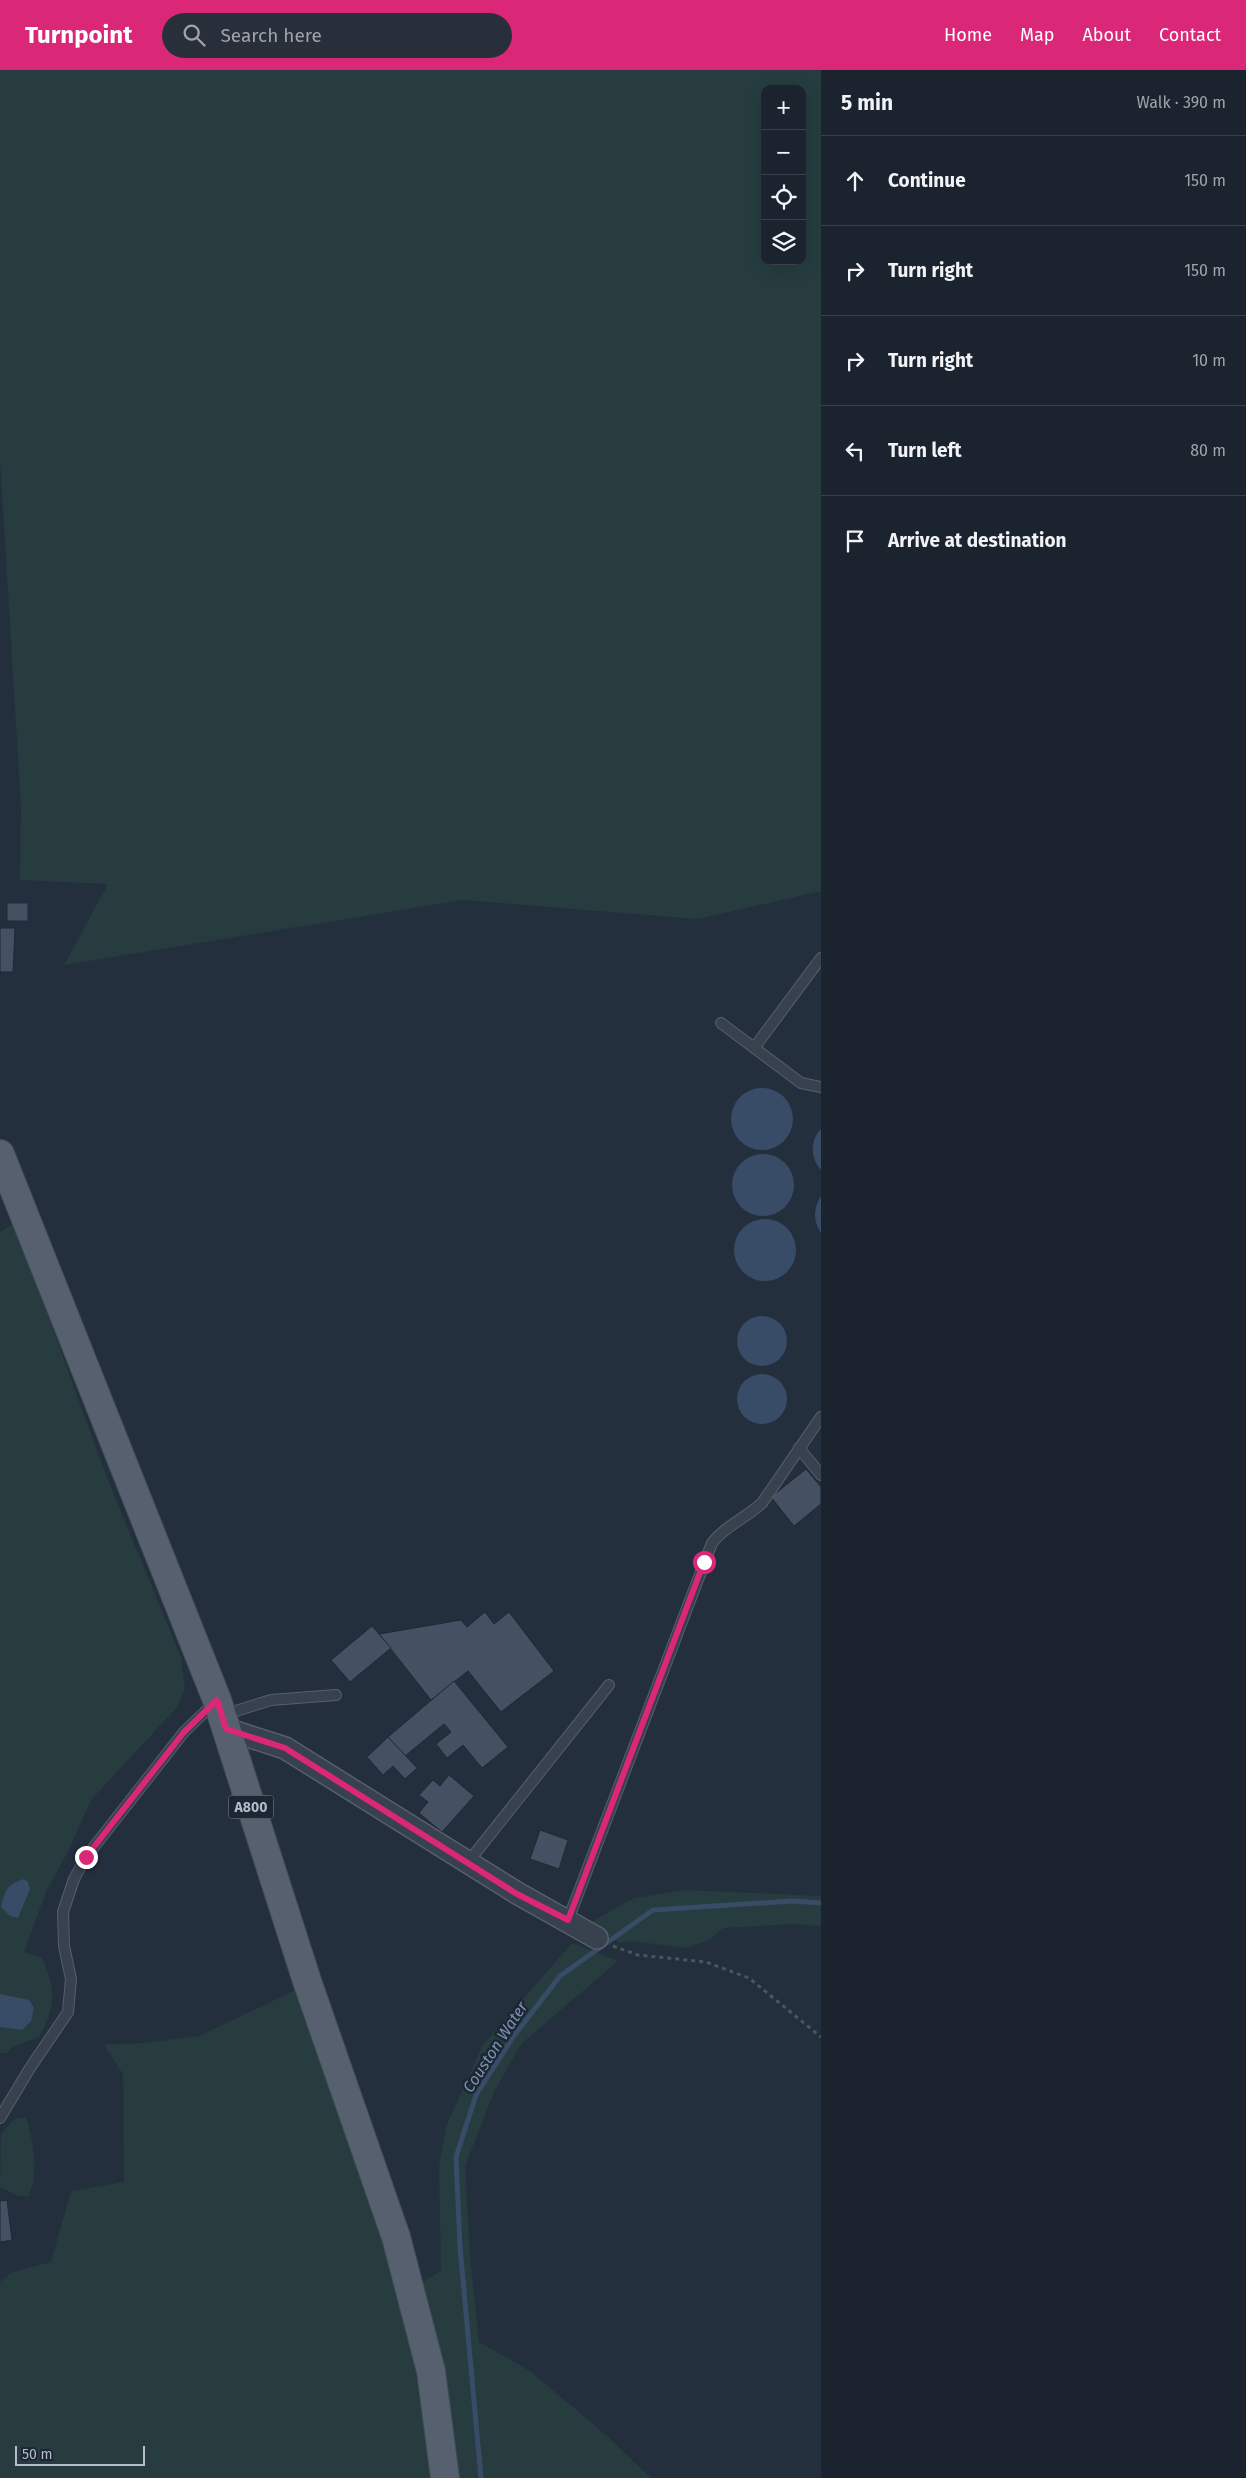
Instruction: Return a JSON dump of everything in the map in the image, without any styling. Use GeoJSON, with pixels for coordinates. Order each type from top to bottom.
{"type":"FeatureCollection","features":[{"type":"Feature","properties":{"kind":"main road","name":"A800"},"geometry":{"type":"LineString","coordinates":[[0,1154],[222,1715],[307,1981],[399,2246],[431,2371],[445,2478]]}},
{"type":"Feature","properties":{"kind":"street"},"geometry":{"type":"LineString","coordinates":[[222,1715],[285,1748],[469,1862],[517,1894],[568,1920],[597,1938]]}},
{"type":"Feature","properties":{"kind":"lane"},"geometry":{"type":"LineString","coordinates":[[754,1048],[821,958]]}},
{"type":"Feature","properties":{"kind":"lane"},"geometry":{"type":"LineString","coordinates":[[721,1023],[801,1083],[821,1087]]}},
{"type":"Feature","properties":{"kind":"lane"},"geometry":{"type":"LineString","coordinates":[[568,1920],[712,1543],[719,1534],[753,1512],[762,1503],[821,1417]]}},
{"type":"Feature","properties":{"kind":"lane"},"geometry":{"type":"LineString","coordinates":[[799,1448],[821,1475]]}},
{"type":"Feature","properties":{"kind":"lane"},"geometry":{"type":"LineString","coordinates":[[469,1862],[609,1685]]}},
{"type":"Feature","properties":{"kind":"lane"},"geometry":{"type":"LineString","coordinates":[[0,2118],[30,2068],[68,2012],[71,1979],[64,1946],[63,1912],[74,1880],[86,1857],[184,1732],[222,1715],[271,1700],[336,1694]]}},
{"type":"Feature","properties":{"kind":"path"},"geometry":{"type":"LineString","coordinates":[[618,1949],[638,1955],[706,1962],[749,1978],[821,2037]]}},
{"type":"Feature","properties":{"kind":"green space"},"geometry":{"type":"Polygon","coordinates":[[[0,70],[821,70],[821,891],[698,919],[462,900],[64,965],[108,884],[20,880],[21,807],[0,460],[0,70]]]}},
{"type":"Feature","properties":{"kind":"green space"},"geometry":{"type":"Polygon","coordinates":[[[14,1223],[109,1483],[181,1657],[185,1689],[178,1706],[91,1800],[69,1849],[46,1892],[24,1952],[42,1958],[47,1969],[52,1989],[49,2016],[39,2037],[12,2047],[7,2053],[0,2053],[0,1232],[14,1223]]]}},
{"type":"Feature","properties":{"kind":"green space"},"geometry":{"type":"Polygon","coordinates":[[[685,1890],[821,1896],[821,1926],[793,1924],[723,1928],[709,1940],[687,1948],[630,1941],[620,1943],[590,1923],[634,1898],[685,1890]]]}},
{"type":"Feature","properties":{"kind":"green space"},"geometry":{"type":"Polygon","coordinates":[[[572,1943],[618,1961],[521,2044],[494,2092],[465,2166],[470,2256],[479,2342],[530,2371],[606,2435],[651,2478],[454,2478],[421,2283],[441,2271],[439,2166],[447,2124],[483,2045],[572,1943]]]}},
{"type":"Feature","properties":{"kind":"green space"},"geometry":{"type":"Polygon","coordinates":[[[298,1989],[383,2236],[423,2385],[435,2478],[0,2478],[0,2282],[13,2272],[51,2262],[71,2191],[124,2182],[123,2074],[104,2045],[99,2045],[143,2043],[199,2036],[298,1989]]]}},
{"type":"Feature","properties":{"kind":"green space"},"geometry":{"type":"Polygon","coordinates":[[[26,2117],[33,2147],[34,2177],[28,2196],[19,2196],[0,2187],[1,2134],[14,2119],[26,2117]]]}},
{"type":"Feature","properties":{"kind":"water"},"geometry":{"type":"Polygon","coordinates":[[[762,1088],[779,1093],[784,1097],[788,1102],[793,1119],[788,1136],[784,1141],[779,1145],[762,1150],[745,1145],[740,1141],[736,1136],[731,1119],[736,1102],[740,1097],[745,1093],[762,1088]]]}},
{"type":"Feature","properties":{"kind":"water"},"geometry":{"type":"Polygon","coordinates":[[[821,1129],[821,1170],[813,1155],[813,1144],[817,1133],[821,1129]]]}},
{"type":"Feature","properties":{"kind":"water"},"geometry":{"type":"Polygon","coordinates":[[[763,1154],[775,1156],[785,1163],[792,1173],[794,1185],[792,1197],[785,1207],[775,1214],[763,1216],[751,1214],[741,1207],[734,1197],[732,1185],[734,1173],[741,1163],[751,1156],[763,1154]]]}},
{"type":"Feature","properties":{"kind":"water"},"geometry":{"type":"Polygon","coordinates":[[[821,1196],[821,1233],[816,1224],[815,1215],[816,1206],[821,1196]]]}},
{"type":"Feature","properties":{"kind":"water"},"geometry":{"type":"Polygon","coordinates":[[[759,1219],[771,1219],[787,1228],[794,1238],[796,1250],[794,1262],[787,1272],[771,1281],[759,1281],[748,1276],[739,1267],[734,1256],[734,1244],[739,1233],[748,1224],[759,1219]]]}},
{"type":"Feature","properties":{"kind":"water"},"geometry":{"type":"Polygon","coordinates":[[[757,1316],[767,1316],[780,1323],[787,1336],[787,1346],[780,1359],[767,1366],[757,1366],[748,1362],[741,1355],[737,1346],[737,1336],[741,1327],[748,1320],[757,1316]]]}},
{"type":"Feature","properties":{"kind":"water"},"geometry":{"type":"Polygon","coordinates":[[[762,1374],[771,1376],[782,1385],[787,1399],[785,1408],[776,1419],[762,1424],[753,1422],[742,1413],[737,1399],[739,1390],[748,1379],[762,1374]]]}},
{"type":"Feature","properties":{"kind":"water"},"geometry":{"type":"Polygon","coordinates":[[[24,1879],[28,1882],[30,1889],[18,1918],[10,1916],[1,1907],[4,1897],[10,1886],[24,1879]]]}},
{"type":"Feature","properties":{"kind":"water"},"geometry":{"type":"Polygon","coordinates":[[[0,1994],[29,2000],[34,2008],[31,2021],[22,2030],[0,2027],[0,1994]]]}},
{"type":"Feature","properties":{"kind":"building"},"geometry":{"type":"Polygon","coordinates":[[[7,903],[28,903],[28,921],[7,921],[7,903]]]}},
{"type":"Feature","properties":{"kind":"building"},"geometry":{"type":"Polygon","coordinates":[[[0,928],[15,928],[13,972],[0,972],[0,928]]]}},
{"type":"Feature","properties":{"kind":"building"},"geometry":{"type":"Polygon","coordinates":[[[806,1469],[821,1487],[821,1504],[794,1526],[771,1497],[806,1469]]]}},
{"type":"Feature","properties":{"kind":"building"},"geometry":{"type":"Polygon","coordinates":[[[485,1612],[494,1624],[509,1612],[554,1671],[501,1712],[468,1671],[431,1700],[379,1634],[461,1620],[467,1627],[485,1612]]]}},
{"type":"Feature","properties":{"kind":"building"},"geometry":{"type":"Polygon","coordinates":[[[372,1626],[391,1648],[350,1682],[331,1660],[372,1626]]]}},
{"type":"Feature","properties":{"kind":"building"},"geometry":{"type":"Polygon","coordinates":[[[454,1681],[508,1747],[482,1768],[463,1745],[447,1758],[436,1744],[451,1732],[444,1724],[405,1756],[388,1737],[454,1681]]]}},
{"type":"Feature","properties":{"kind":"building"},"geometry":{"type":"Polygon","coordinates":[[[388,1737],[417,1768],[405,1779],[393,1766],[383,1775],[367,1757],[388,1737]]]}},
{"type":"Feature","properties":{"kind":"building"},"geometry":{"type":"Polygon","coordinates":[[[449,1775],[474,1796],[442,1832],[419,1813],[428,1802],[419,1795],[433,1780],[440,1786],[449,1775]]]}},
{"type":"Feature","properties":{"kind":"building"},"geometry":{"type":"Polygon","coordinates":[[[540,1830],[568,1840],[559,1869],[530,1859],[540,1830]]]}},
{"type":"Feature","properties":{"kind":"building"},"geometry":{"type":"Polygon","coordinates":[[[7,2200],[12,2240],[0,2242],[0,2201],[7,2200]]]}},
{"type":"Feature","properties":{"kind":"waterway","name":"Couston Water"},"geometry":{"type":"LineString","coordinates":[[481,2478],[460,2247],[456,2157],[476,2095],[513,2037],[560,1976],[653,1910],[793,1901],[821,1903]]}},
{"type":"Feature","properties":{"kind":"route"},"geometry":{"type":"LineString","coordinates":[[86,1857],[107,1833],[184,1732],[217,1700],[226,1729],[285,1748],[469,1862],[517,1894],[568,1920],[704,1562]]}}]}
